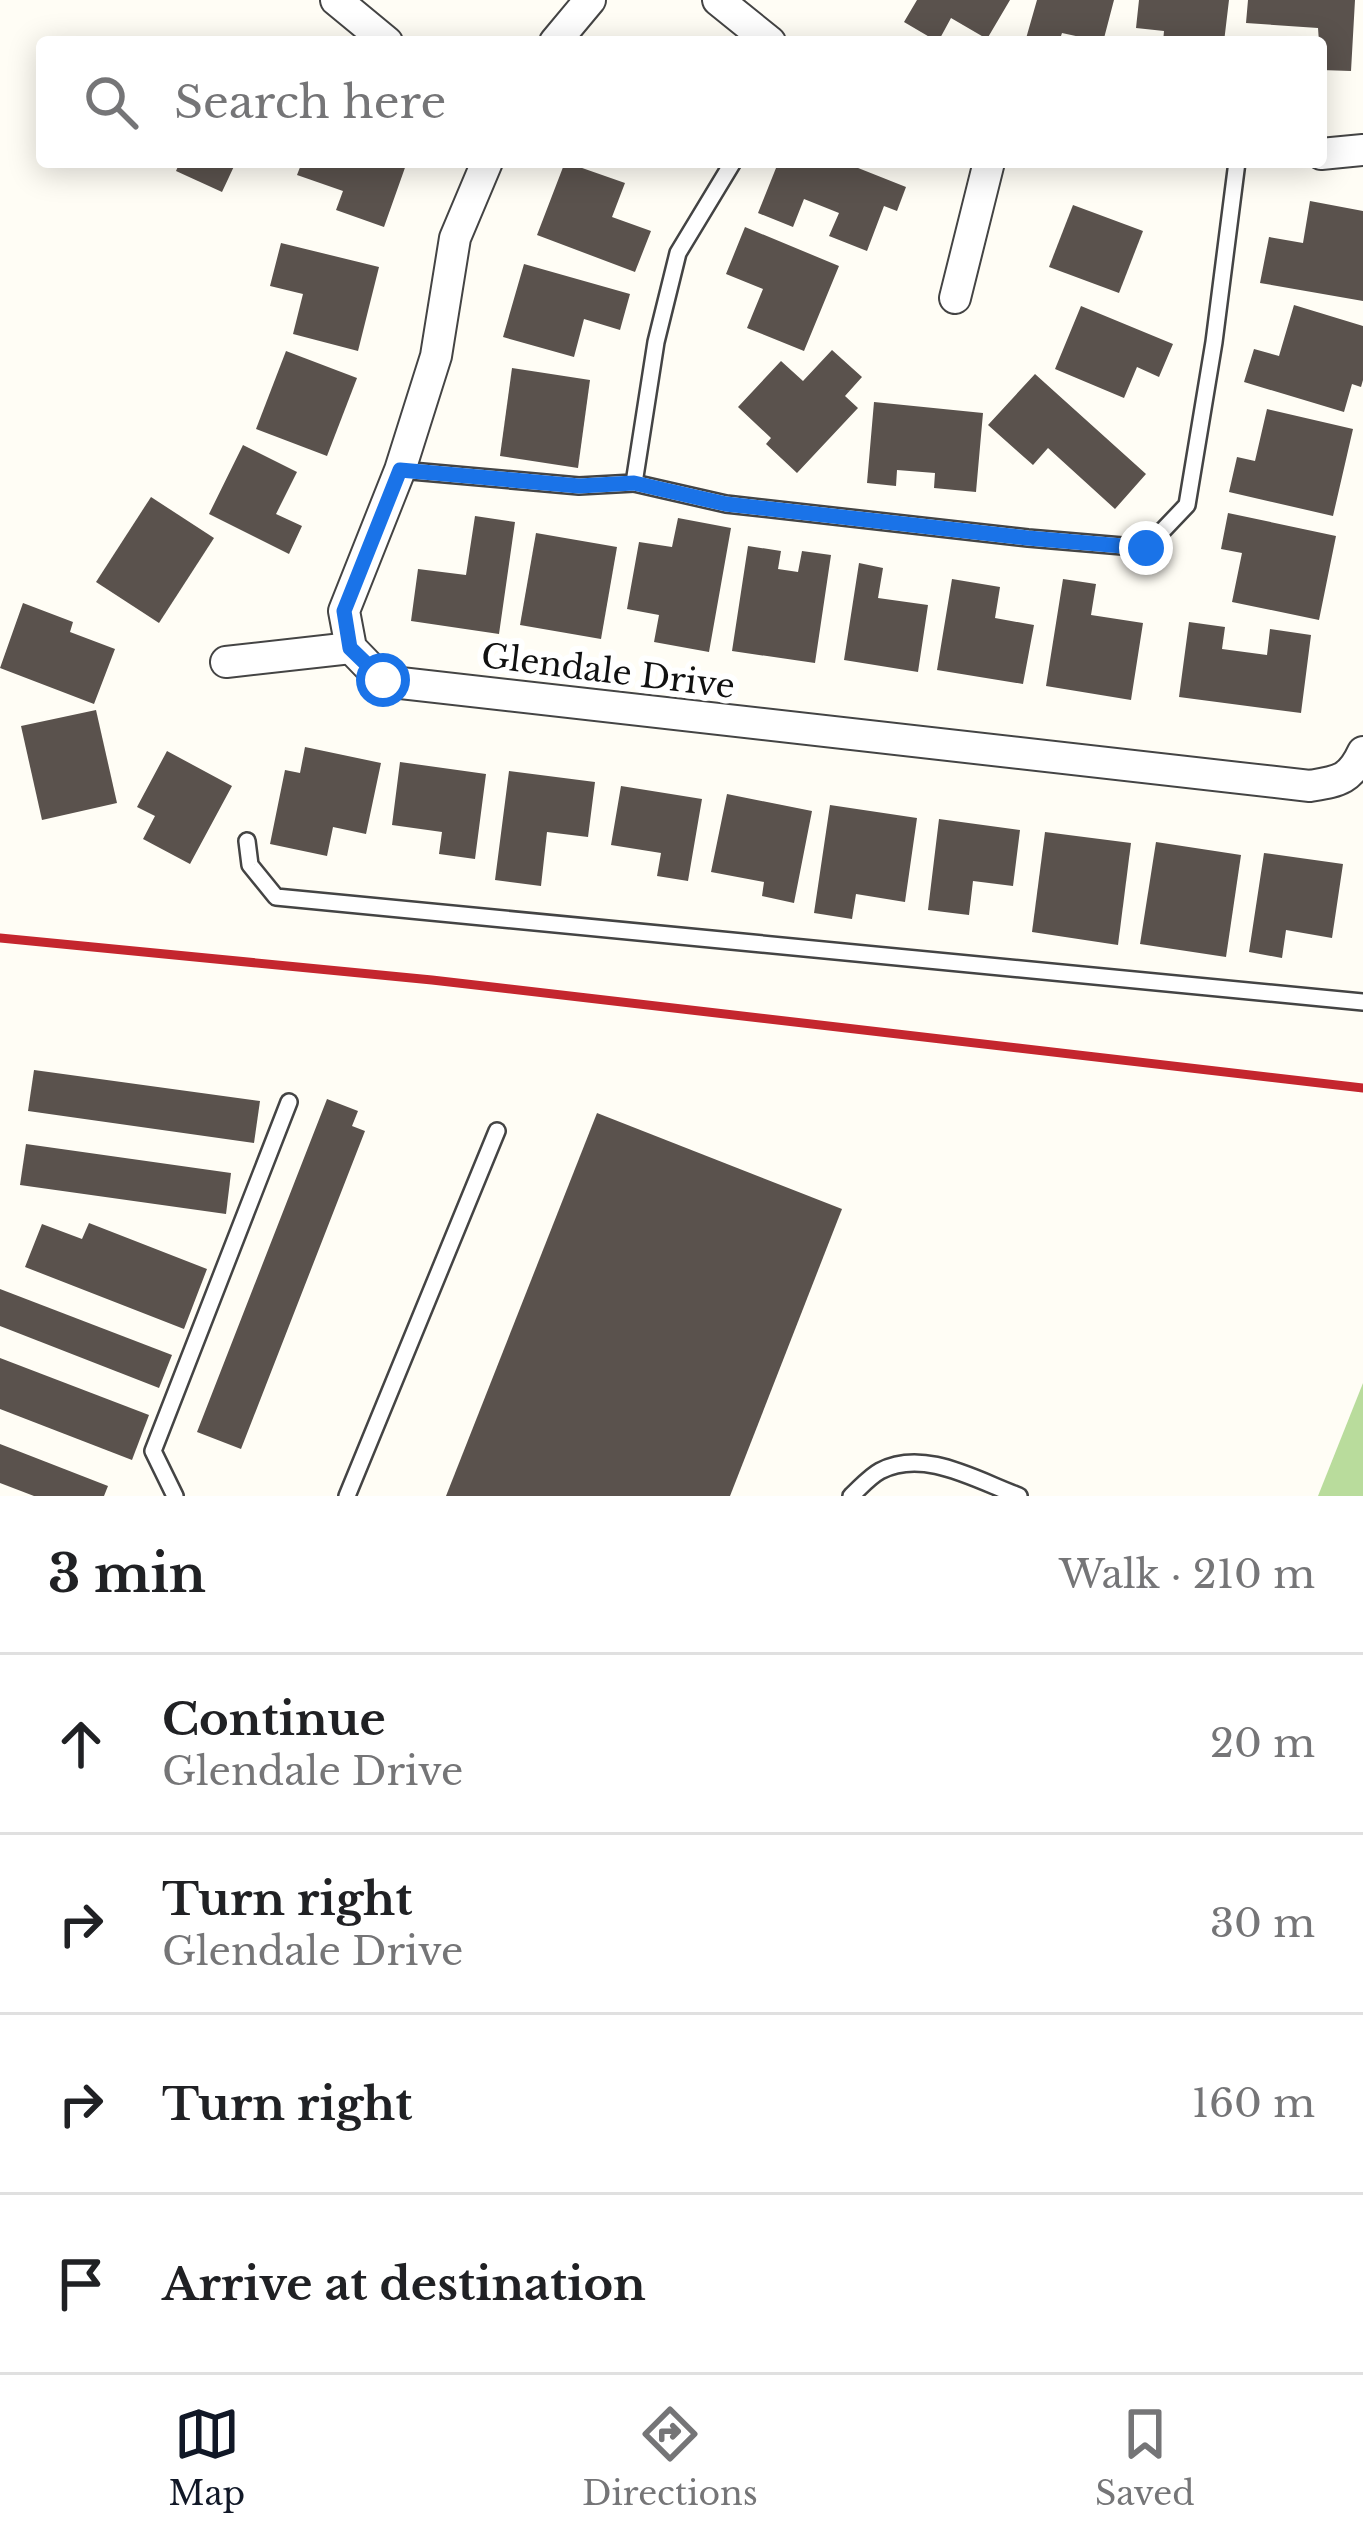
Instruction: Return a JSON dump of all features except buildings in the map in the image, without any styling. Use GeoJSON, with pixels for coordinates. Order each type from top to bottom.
{"type":"FeatureCollection","features":[{"type":"Feature","properties":{"kind":"street"},"geometry":{"type":"LineString","coordinates":[[336,0],[380,36]]}},
{"type":"Feature","properties":{"kind":"street"},"geometry":{"type":"LineString","coordinates":[[560,36],[590,0]]}},
{"type":"Feature","properties":{"kind":"street"},"geometry":{"type":"LineString","coordinates":[[718,0],[763,36]]}},
{"type":"Feature","properties":{"kind":"street"},"geometry":{"type":"LineString","coordinates":[[1327,153],[1363,150]]}},
{"type":"Feature","properties":{"kind":"street"},"geometry":{"type":"LineString","coordinates":[[226,662],[350,648],[344,611],[400,470],[436,356],[455,238],[484,168]]}},
{"type":"Feature","properties":{"kind":"street"},"geometry":{"type":"LineString","coordinates":[[955,298],[988,168]]}},
{"type":"Feature","properties":{"kind":"street","name":"Glendale Drive"},"geometry":{"type":"LineString","coordinates":[[350,648],[383,680],[1310,786],[1335,782],[1355,770],[1363,752]]}},
{"type":"Feature","properties":{"kind":"lane"},"geometry":{"type":"LineString","coordinates":[[634,483],[656,342],[678,253],[729,168]]}},
{"type":"Feature","properties":{"kind":"lane"},"geometry":{"type":"LineString","coordinates":[[400,470],[579,486],[634,483],[726,504],[1146,548],[1187,505],[1236,168]]}},
{"type":"Feature","properties":{"kind":"lane"},"geometry":{"type":"LineString","coordinates":[[247,841],[250,866],[276,897],[1363,1002]]}},
{"type":"Feature","properties":{"kind":"lane"},"geometry":{"type":"LineString","coordinates":[[176,1496],[153,1451],[289,1102]]}},
{"type":"Feature","properties":{"kind":"lane"},"geometry":{"type":"LineString","coordinates":[[347,1496],[497,1131]]}},
{"type":"Feature","properties":{"kind":"lane"},"geometry":{"type":"LineString","coordinates":[[850,1496],[876,1472],[903,1462],[928,1462],[1019,1496]]}},
{"type":"Feature","properties":{"kind":"green space"},"geometry":{"type":"Polygon","coordinates":[[[1363,1383],[1363,1496],[1318,1496],[1363,1383]]]}},
{"type":"Feature","properties":{"kind":"railway"},"geometry":{"type":"LineString","coordinates":[[0,938],[432,980],[1363,1088]]}},
{"type":"Feature","properties":{"kind":"route"},"geometry":{"type":"LineString","coordinates":[[383,680],[350,648],[344,611],[400,470],[579,486],[634,483],[726,504],[1146,548]]}}]}
